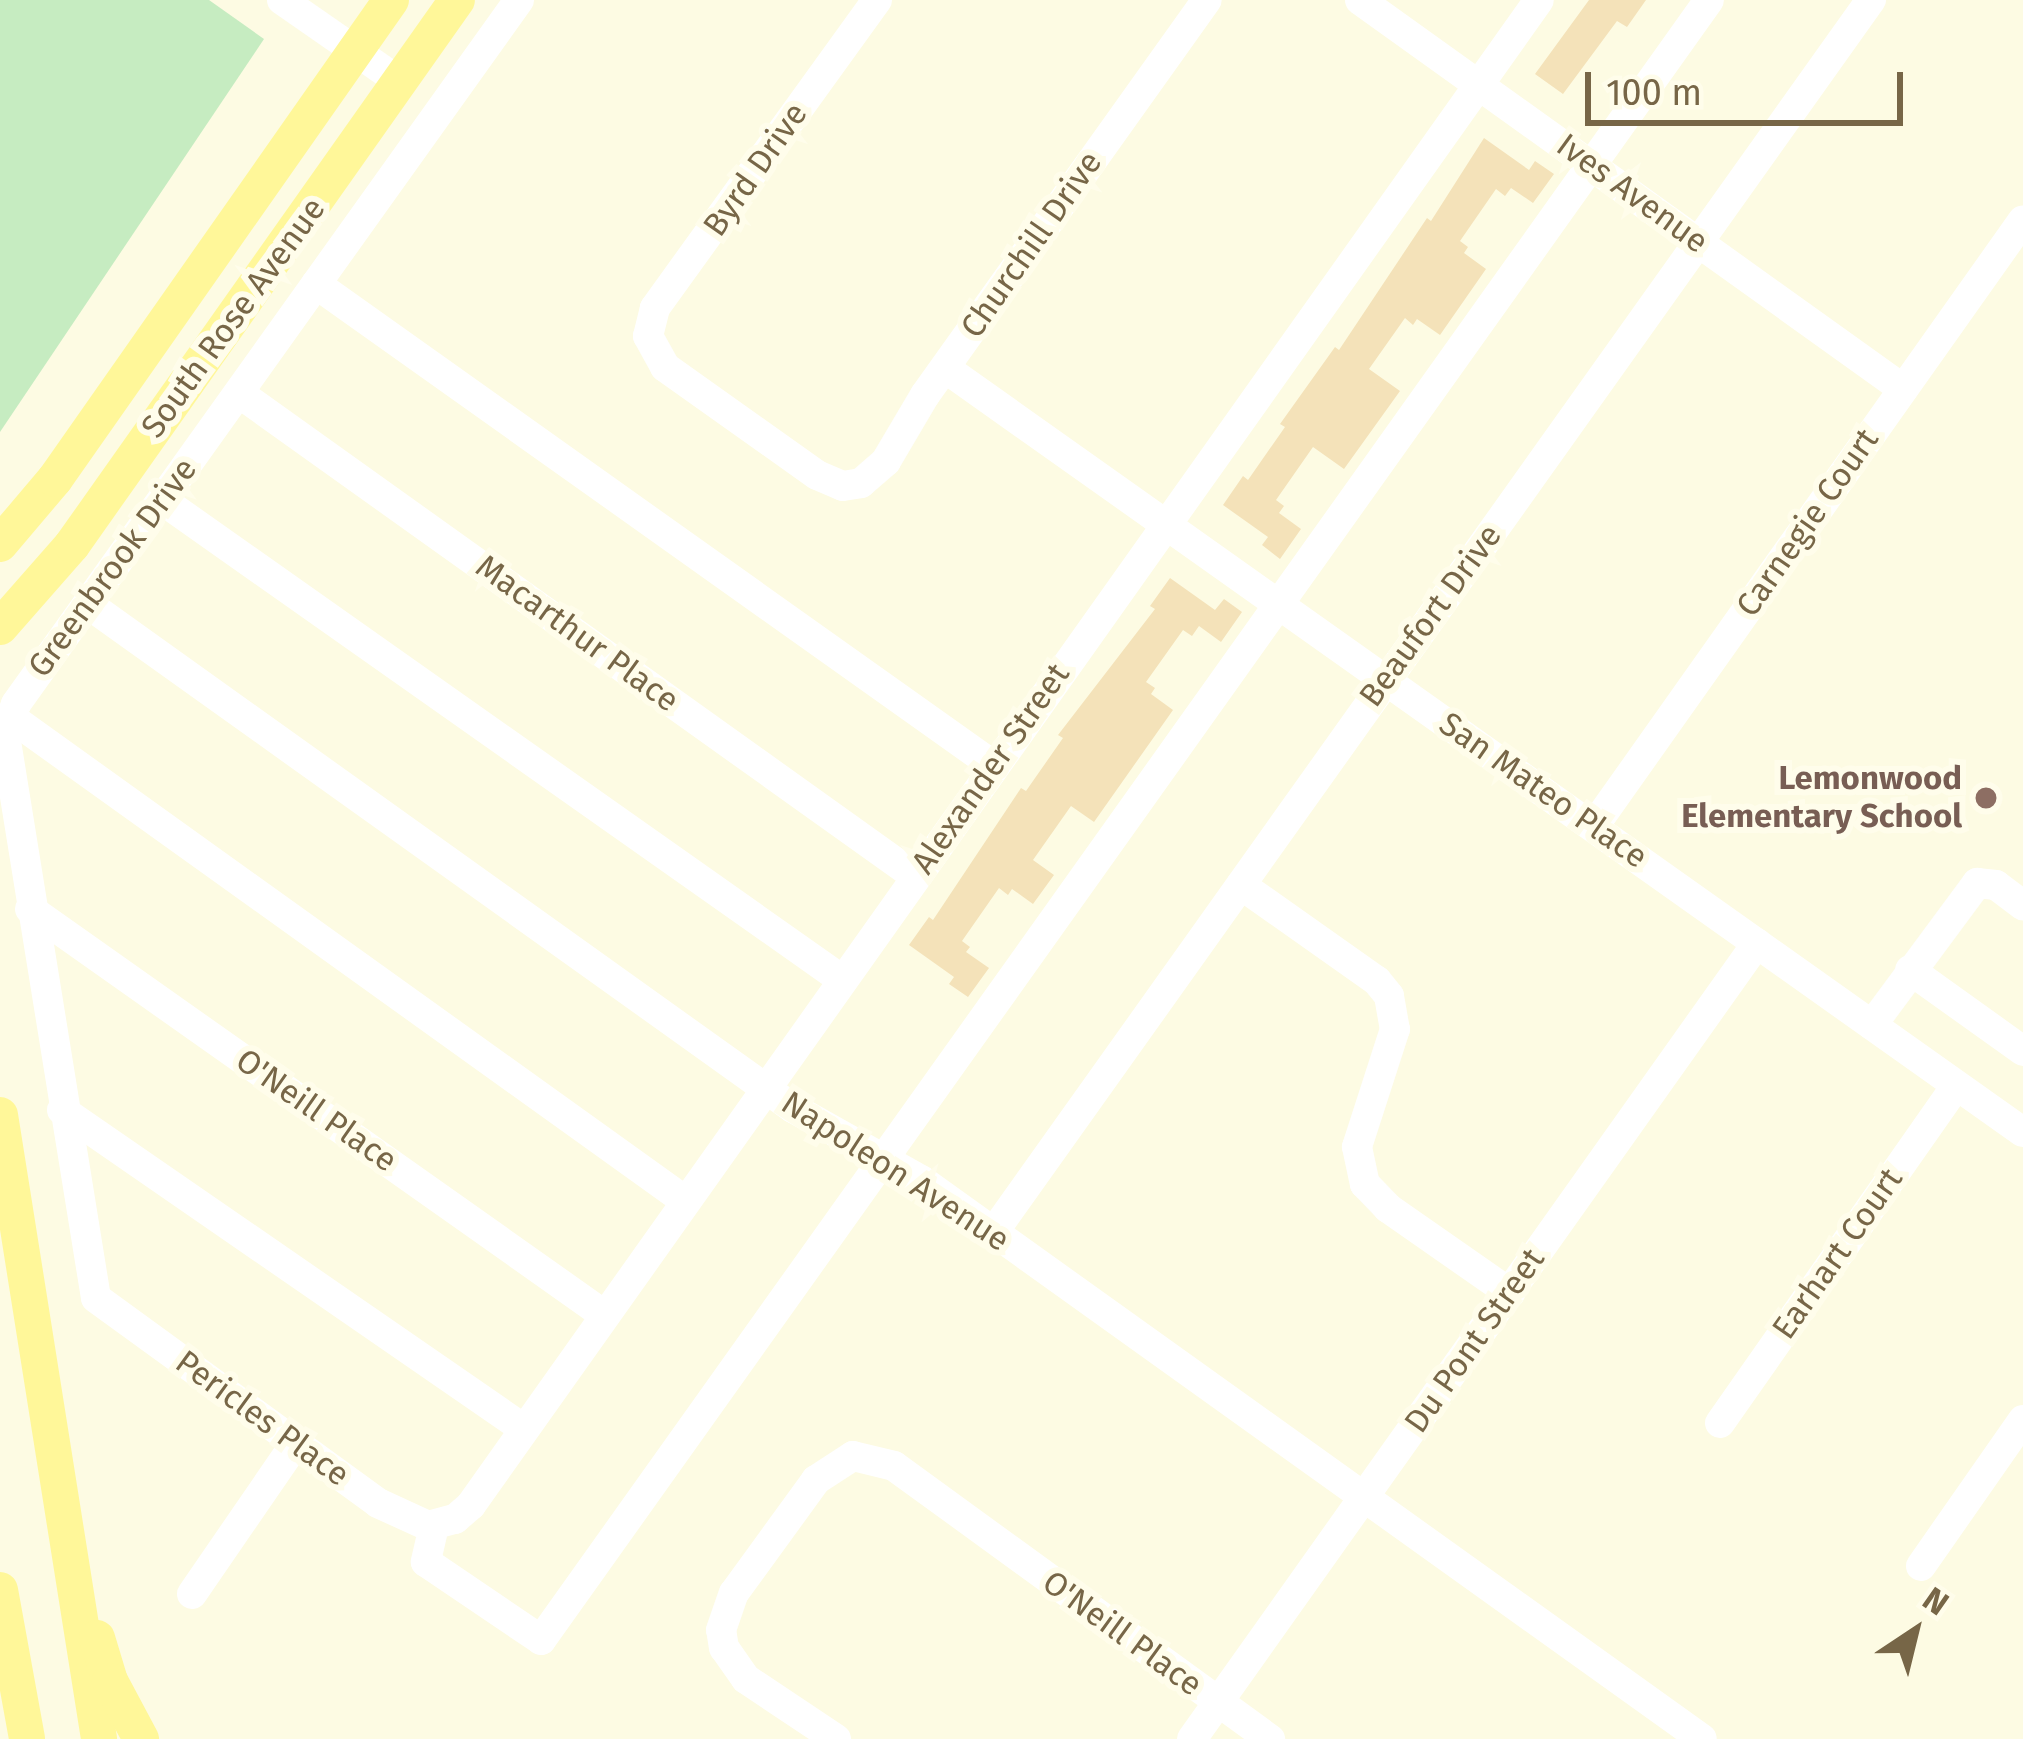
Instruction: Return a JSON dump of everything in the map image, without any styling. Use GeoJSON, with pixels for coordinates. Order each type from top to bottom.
{"type":"FeatureCollection","features":[{"type":"Feature","properties":{"kind":"main road","name":"South Rose Avenue"},"geometry":{"type":"LineString","coordinates":[[0,544],[55,479],[391,0]]}},
{"type":"Feature","properties":{"kind":"main road","name":"South Rose Avenue"},"geometry":{"type":"LineString","coordinates":[[0,627],[72,544],[457,0]]}},
{"type":"Feature","properties":{"kind":"main road"},"geometry":{"type":"LineString","coordinates":[[0,507],[55,479]]}},
{"type":"Feature","properties":{"kind":"main road"},"geometry":{"type":"LineString","coordinates":[[0,1115],[56,1491],[99,1739]]}},
{"type":"Feature","properties":{"kind":"main road"},"geometry":{"type":"LineString","coordinates":[[56,1491],[110,1682],[141,1739]]}},
{"type":"Feature","properties":{"kind":"main road"},"geometry":{"type":"LineString","coordinates":[[0,1590],[26,1739]]}},
{"type":"Feature","properties":{"kind":"street"},"geometry":{"type":"LineString","coordinates":[[282,0],[400,82]]}},
{"type":"Feature","properties":{"kind":"street","name":"Greenbrook Drive"},"geometry":{"type":"LineString","coordinates":[[9,716],[519,0]]}},
{"type":"Feature","properties":{"kind":"street","name":"Byrd Drive"},"geometry":{"type":"LineString","coordinates":[[855,485],[829,483],[817,475],[665,368],[649,344],[655,308],[878,0]]}},
{"type":"Feature","properties":{"kind":"street","name":"Churchill Drive"},"geometry":{"type":"LineString","coordinates":[[855,485],[886,461],[945,368],[1207,0]]}},
{"type":"Feature","properties":{"kind":"street","name":"Ives Avenue"},"geometry":{"type":"LineString","coordinates":[[1360,0],[1903,389]]}},
{"type":"Feature","properties":{"kind":"street","name":"Alexander Street"},"geometry":{"type":"LineString","coordinates":[[434,1526],[455,1519],[471,1504],[1538,0]]}},
{"type":"Feature","properties":{"kind":"street"},"geometry":{"type":"LineString","coordinates":[[434,1526],[427,1562],[541,1640],[1709,0]]}},
{"type":"Feature","properties":{"kind":"street","name":"Beaufort Drive"},"geometry":{"type":"LineString","coordinates":[[993,1233],[1871,0]]}},
{"type":"Feature","properties":{"kind":"street","name":"Carnegie Court"},"geometry":{"type":"LineString","coordinates":[[1594,826],[2023,220]]}},
{"type":"Feature","properties":{"kind":"street"},"geometry":{"type":"LineString","coordinates":[[316,284],[994,766]]}},
{"type":"Feature","properties":{"kind":"street","name":"San Mateo Place"},"geometry":{"type":"LineString","coordinates":[[945,368],[2023,1132]]}},
{"type":"Feature","properties":{"kind":"street","name":"Macarthur Place"},"geometry":{"type":"LineString","coordinates":[[238,393],[915,876]]}},
{"type":"Feature","properties":{"kind":"street"},"geometry":{"type":"LineString","coordinates":[[162,500],[841,979]]}},
{"type":"Feature","properties":{"kind":"street","name":"Napoleon Avenue"},"geometry":{"type":"LineString","coordinates":[[88,604],[765,1087],[881,1161],[921,1180],[1702,1739]]}},
{"type":"Feature","properties":{"kind":"street"},"geometry":{"type":"LineString","coordinates":[[524,1429],[62,1110],[5,750],[9,716],[684,1200]]}},
{"type":"Feature","properties":{"kind":"street"},"geometry":{"type":"LineString","coordinates":[[1873,1024],[1977,883],[1996,885],[2023,905]]}},
{"type":"Feature","properties":{"kind":"street"},"geometry":{"type":"LineString","coordinates":[[1241,885],[1377,981],[1389,996],[1395,1029],[1357,1147],[1365,1184],[1388,1208],[1510,1293]]}},
{"type":"Feature","properties":{"kind":"street","name":"O'Neill Place"},"geometry":{"type":"LineString","coordinates":[[30,909],[603,1314]]}},
{"type":"Feature","properties":{"kind":"street","name":"Du Pont Street"},"geometry":{"type":"LineString","coordinates":[[1192,1739],[1757,943]]}},
{"type":"Feature","properties":{"kind":"street"},"geometry":{"type":"LineString","coordinates":[[1910,970],[2023,1051]]}},
{"type":"Feature","properties":{"kind":"street","name":"Earhart Court"},"geometry":{"type":"LineString","coordinates":[[1720,1423],[1956,1085]]}},
{"type":"Feature","properties":{"kind":"street","name":"Pericles Place"},"geometry":{"type":"LineString","coordinates":[[62,1110],[96,1298],[397,1515],[434,1526]]}},
{"type":"Feature","properties":{"kind":"street"},"geometry":{"type":"LineString","coordinates":[[1921,1566],[2023,1420]]}},
{"type":"Feature","properties":{"kind":"street"},"geometry":{"type":"LineString","coordinates":[[192,1594],[295,1444]]}},
{"type":"Feature","properties":{"kind":"street","name":"O'Neill Place"},"geometry":{"type":"LineString","coordinates":[[836,1739],[746,1679],[733,1666],[722,1639],[725,1610],[734,1593],[816,1480],[853,1456],[894,1466],[1270,1739]]}},
{"type":"Feature","properties":{"kind":"green space"},"geometry":{"type":"Polygon","coordinates":[[[0,0],[209,0],[264,39],[0,432],[0,0]]]}},
{"type":"Feature","properties":{"kind":"building"},"geometry":{"type":"Polygon","coordinates":[[[1589,0],[1646,0],[1627,27],[1617,21],[1563,94],[1535,74],[1589,0]]]}},
{"type":"Feature","properties":{"kind":"building"},"geometry":{"type":"Polygon","coordinates":[[[1484,138],[1529,170],[1535,161],[1554,174],[1533,203],[1511,188],[1505,196],[1496,189],[1460,241],[1468,247],[1464,253],[1486,269],[1440,335],[1417,319],[1413,325],[1405,318],[1369,369],[1400,391],[1344,469],[1313,447],[1276,500],[1284,506],[1279,513],[1301,529],[1280,559],[1262,545],[1268,537],[1223,505],[1243,476],[1248,480],[1285,427],[1280,424],[1335,347],[1339,350],[1484,138]]]}},
{"type":"Feature","properties":{"kind":"building"},"geometry":{"type":"Polygon","coordinates":[[[1170,578],[1215,610],[1224,599],[1242,612],[1221,642],[1199,626],[1192,636],[1183,630],[1146,682],[1155,688],[1151,694],[1173,710],[1094,822],[1071,806],[1033,860],[1054,875],[1033,904],[1012,889],[1008,895],[999,888],[962,941],[970,947],[966,952],[989,968],[968,997],[949,984],[954,977],[909,945],[929,917],[933,920],[1021,788],[1026,791],[1063,738],[1058,735],[1155,609],[1150,606],[1170,578]]]}},
{"type":"Feature","properties":{"kind":"place","name":"Lemonwood Elementary School"},"geometry":{"type":"Point","coordinates":[1986,798]}}]}
